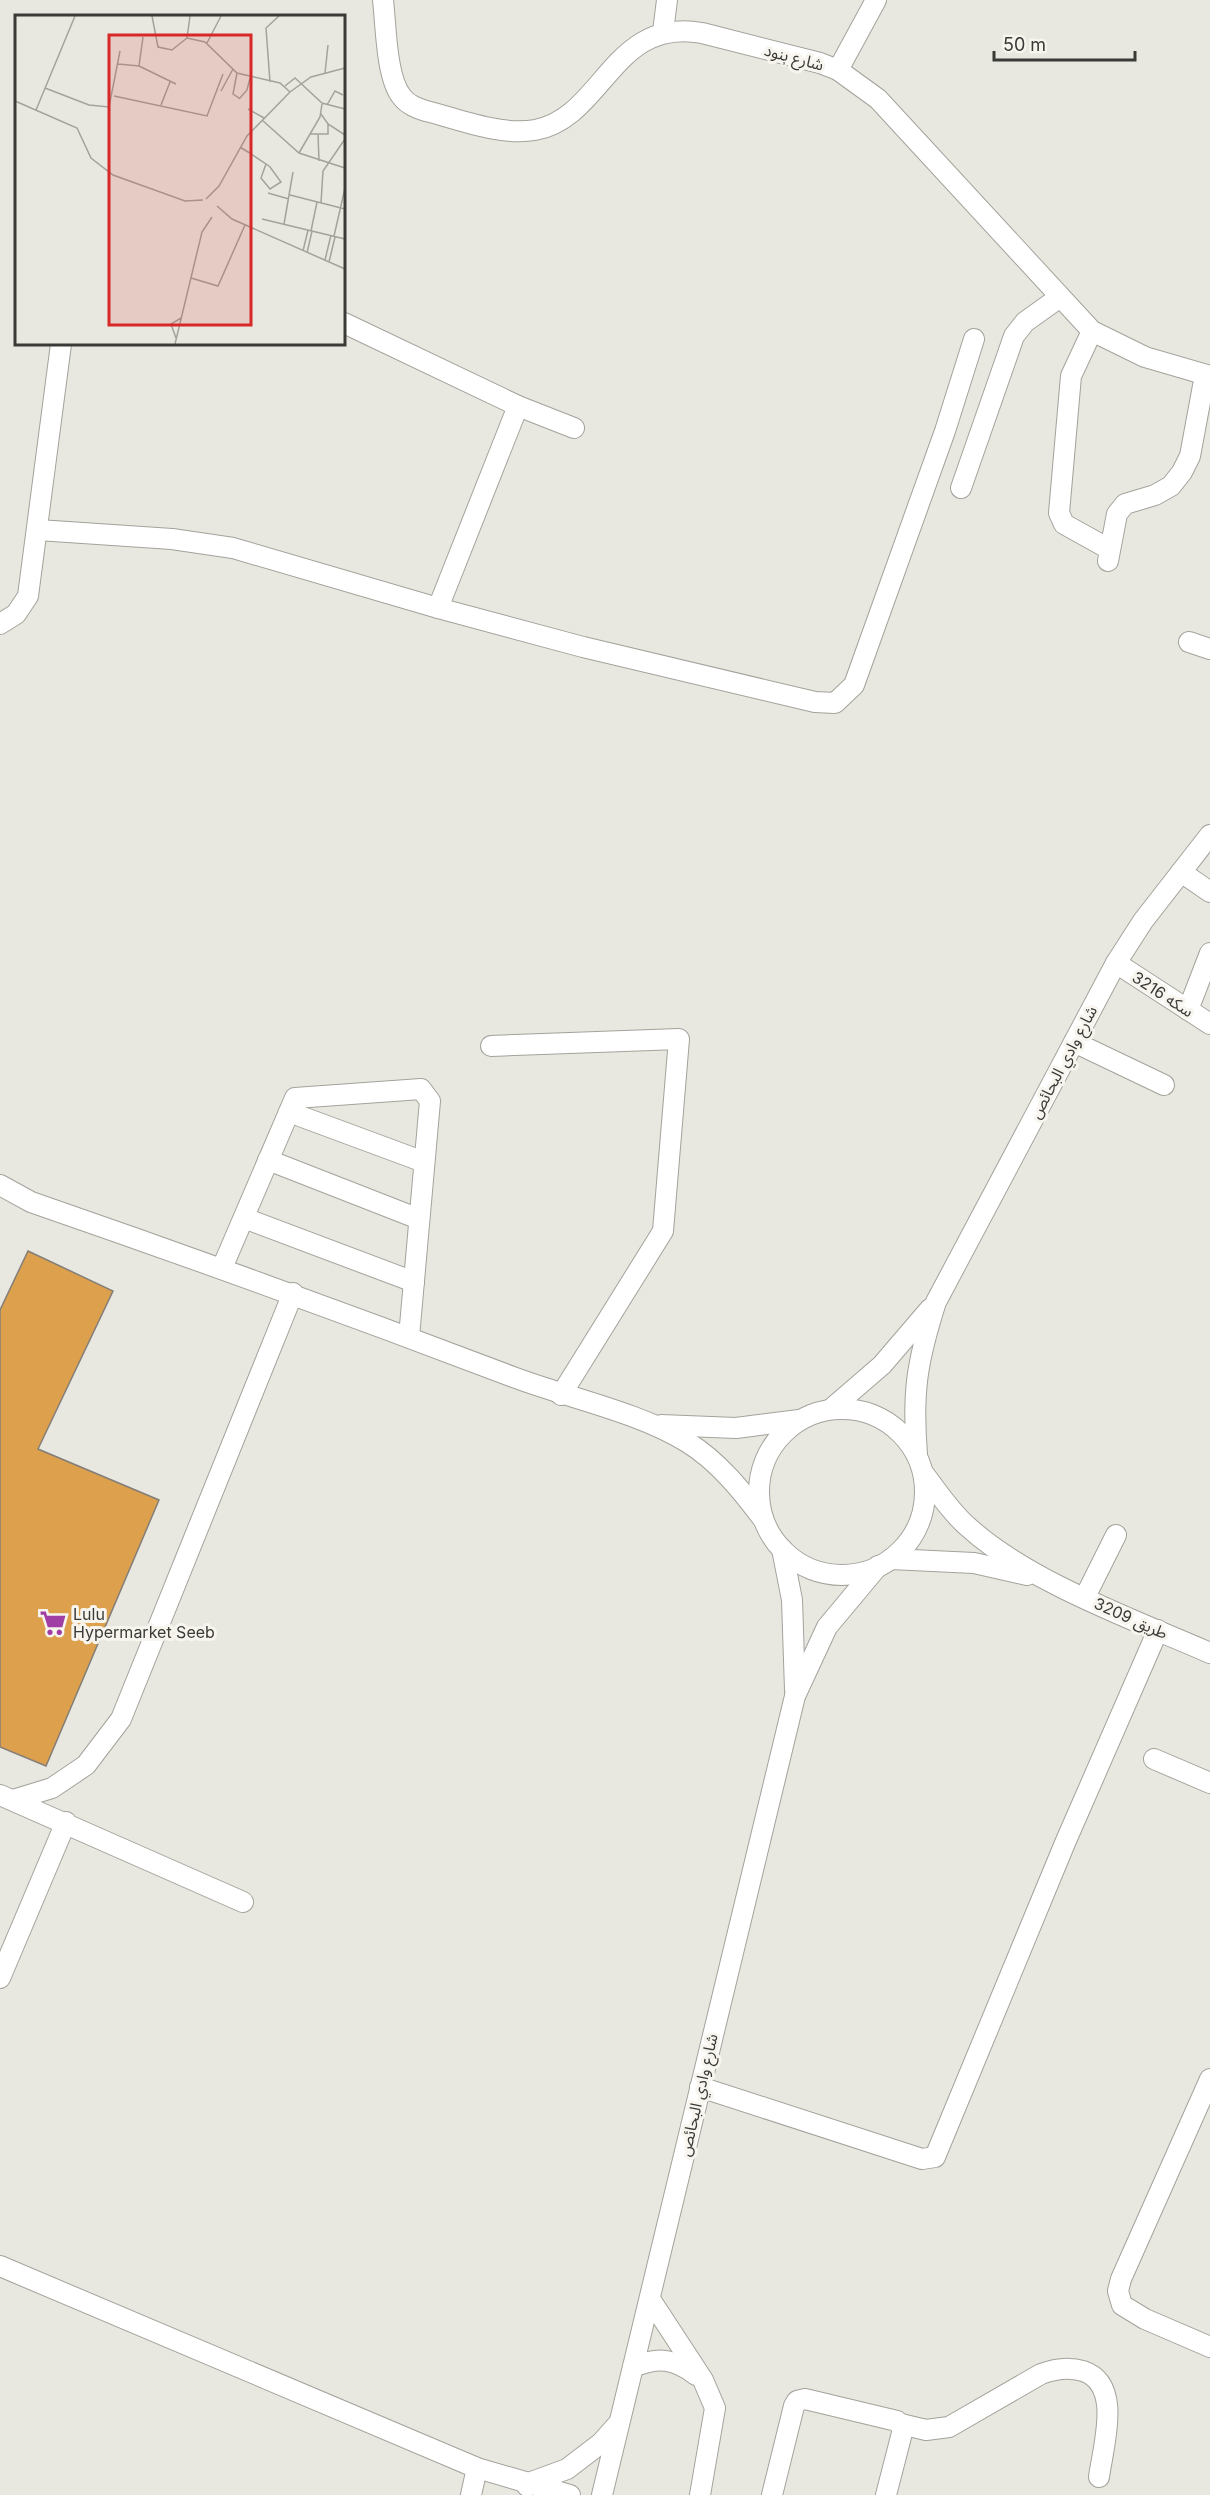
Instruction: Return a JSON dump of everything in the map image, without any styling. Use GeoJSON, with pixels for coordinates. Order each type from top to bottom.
{"type":"FeatureCollection","features":[{"type":"Feature","properties":{"kind":"street","name":"شارع بنود"},"geometry":{"type":"LineString","coordinates":[[383,0],[392,74],[395,87],[402,98],[426,111],[518,132],[544,127],[567,114],[645,39],[663,32],[683,30],[702,33],[838,70],[878,99],[1092,330],[1144,357],[1208,376]]}},
{"type":"Feature","properties":{"kind":"street"},"geometry":{"type":"LineString","coordinates":[[663,32],[667,0]]}},
{"type":"Feature","properties":{"kind":"street"},"geometry":{"type":"LineString","coordinates":[[838,70],[876,0]]}},
{"type":"Feature","properties":{"kind":"street"},"geometry":{"type":"LineString","coordinates":[[961,488],[1014,336],[1025,322],[1060,297]]}},
{"type":"Feature","properties":{"kind":"street"},"geometry":{"type":"LineString","coordinates":[[345,323],[518,406],[574,428]]}},
{"type":"Feature","properties":{"kind":"street"},"geometry":{"type":"LineString","coordinates":[[1092,330],[1071,376],[1059,513],[1064,524],[1108,555],[1117,514],[1125,504],[1155,495],[1170,486],[1182,472],[1190,456],[1208,376]]}},
{"type":"Feature","properties":{"kind":"street"},"geometry":{"type":"LineString","coordinates":[[38,530],[172,539],[233,548],[438,608],[583,647],[803,699],[835,703],[854,685],[945,431],[974,339]]}},
{"type":"Feature","properties":{"kind":"street"},"geometry":{"type":"LineString","coordinates":[[0,624],[16,614],[28,596],[61,345]]}},
{"type":"Feature","properties":{"kind":"street"},"geometry":{"type":"LineString","coordinates":[[438,608],[518,406]]}},
{"type":"Feature","properties":{"kind":"street"},"geometry":{"type":"LineString","coordinates":[[1189,642],[1210,649]]}},
{"type":"Feature","properties":{"kind":"street","name":"شارع وادي البحائص"},"geometry":{"type":"LineString","coordinates":[[936,1302],[1116,963],[1143,921],[1210,835]]}},
{"type":"Feature","properties":{"kind":"street"},"geometry":{"type":"LineString","coordinates":[[1181,872],[1210,892]]}},
{"type":"Feature","properties":{"kind":"street"},"geometry":{"type":"LineString","coordinates":[[1188,1010],[1210,953]]}},
{"type":"Feature","properties":{"kind":"street","name":"سكه 3216"},"geometry":{"type":"LineString","coordinates":[[1116,963],[1210,1024]]}},
{"type":"Feature","properties":{"kind":"street"},"geometry":{"type":"LineString","coordinates":[[491,1046],[679,1039],[663,1231],[561,1395]]}},
{"type":"Feature","properties":{"kind":"street"},"geometry":{"type":"LineString","coordinates":[[1074,1042],[1164,1085]]}},
{"type":"Feature","properties":{"kind":"street"},"geometry":{"type":"LineString","coordinates":[[222,1268],[295,1098],[421,1089],[430,1101],[409,1337]]}},
{"type":"Feature","properties":{"kind":"street"},"geometry":{"type":"LineString","coordinates":[[289,1112],[424,1162]]}},
{"type":"Feature","properties":{"kind":"street"},"geometry":{"type":"LineString","coordinates":[[268,1160],[419,1219]]}},
{"type":"Feature","properties":{"kind":"street"},"geometry":{"type":"LineString","coordinates":[[0,1185],[31,1202],[293,1293],[561,1395],[652,1424],[688,1442],[707,1456],[750,1501],[782,1549],[792,1600],[795,1696]]}},
{"type":"Feature","properties":{"kind":"street"},"geometry":{"type":"LineString","coordinates":[[244,1218],[414,1282]]}},
{"type":"Feature","properties":{"kind":"street"},"geometry":{"type":"LineString","coordinates":[[7,1798],[52,1788],[86,1765],[121,1719],[293,1293]]}},
{"type":"Feature","properties":{"kind":"street"},"geometry":{"type":"LineString","coordinates":[[831,1409],[882,1365],[936,1302]]}},
{"type":"Feature","properties":{"kind":"street"},"geometry":{"type":"LineString","coordinates":[[917,1454],[915,1385],[921,1349],[936,1302]]}},
{"type":"Feature","properties":{"kind":"street"},"geometry":{"type":"LineString","coordinates":[[652,1424],[736,1428],[801,1419],[831,1409],[852,1409],[881,1419],[906,1437],[917,1454],[924,1474],[926,1490],[920,1521],[903,1549],[885,1563],[827,1627],[795,1696]]}},
{"type":"Feature","properties":{"kind":"street"},"geometry":{"type":"LineString","coordinates":[[763,1520],[759,1501],[759,1481],[764,1462],[773,1445],[785,1431],[801,1419]]}},
{"type":"Feature","properties":{"kind":"street"},"geometry":{"type":"LineString","coordinates":[[924,1474],[951,1510],[969,1528],[1052,1583]]}},
{"type":"Feature","properties":{"kind":"street"},"geometry":{"type":"LineString","coordinates":[[1084,1597],[1116,1534]]}},
{"type":"Feature","properties":{"kind":"street"},"geometry":{"type":"LineString","coordinates":[[782,1549],[811,1569],[827,1573],[862,1572],[885,1563],[974,1563],[1052,1583]]}},
{"type":"Feature","properties":{"kind":"street","name":"طريق 3209"},"geometry":{"type":"LineString","coordinates":[[1052,1583],[1210,1653]]}},
{"type":"Feature","properties":{"kind":"street"},"geometry":{"type":"LineString","coordinates":[[700,2087],[922,2159],[935,2157],[1065,1843],[1158,1630]]}},
{"type":"Feature","properties":{"kind":"street","name":"شارع وادي البحائص"},"geometry":{"type":"LineString","coordinates":[[602,2495],[795,1696]]}},
{"type":"Feature","properties":{"kind":"street"},"geometry":{"type":"LineString","coordinates":[[1154,1759],[1210,1783]]}},
{"type":"Feature","properties":{"kind":"street"},"geometry":{"type":"LineString","coordinates":[[7,1798],[66,1822],[243,1902]]}},
{"type":"Feature","properties":{"kind":"street"},"geometry":{"type":"LineString","coordinates":[[0,1978],[66,1822]]}},
{"type":"Feature","properties":{"kind":"street"},"geometry":{"type":"LineString","coordinates":[[1210,2079],[1121,2279],[1118,2291],[1122,2306],[1145,2319],[1210,2347]]}},
{"type":"Feature","properties":{"kind":"street"},"geometry":{"type":"LineString","coordinates":[[0,2266],[529,2489],[570,2495]]}},
{"type":"Feature","properties":{"kind":"street"},"geometry":{"type":"LineString","coordinates":[[650,2299],[703,2380],[715,2408],[699,2495]]}},
{"type":"Feature","properties":{"kind":"street"},"geometry":{"type":"LineString","coordinates":[[633,2367],[664,2359],[684,2366],[703,2380]]}},
{"type":"Feature","properties":{"kind":"street"},"geometry":{"type":"LineString","coordinates":[[772,2495],[797,2401],[805,2399],[926,2430],[949,2427],[1050,2370],[1078,2369],[1098,2380],[1107,2401],[1099,2477]]}},
{"type":"Feature","properties":{"kind":"street"},"geometry":{"type":"LineString","coordinates":[[529,2489],[567,2469],[601,2443],[620,2422]]}},
{"type":"Feature","properties":{"kind":"street"},"geometry":{"type":"LineString","coordinates":[[886,2495],[903,2429],[901,2424]]}},
{"type":"Feature","properties":{"kind":"street"},"geometry":{"type":"LineString","coordinates":[[471,2495],[477,2468]]}},
{"type":"Feature","properties":{"kind":"building","name":"Lulu Hypermarket Seeb"},"geometry":{"type":"Polygon","coordinates":[[[28,1251],[113,1291],[38,1449],[159,1500],[46,1766],[0,1747],[0,1310],[28,1251]]]}},
{"type":"Feature","properties":{"kind":"place","name":"Lulu Hypermarket Seeb"},"geometry":{"type":"Point","coordinates":[53,1623]}}]}
